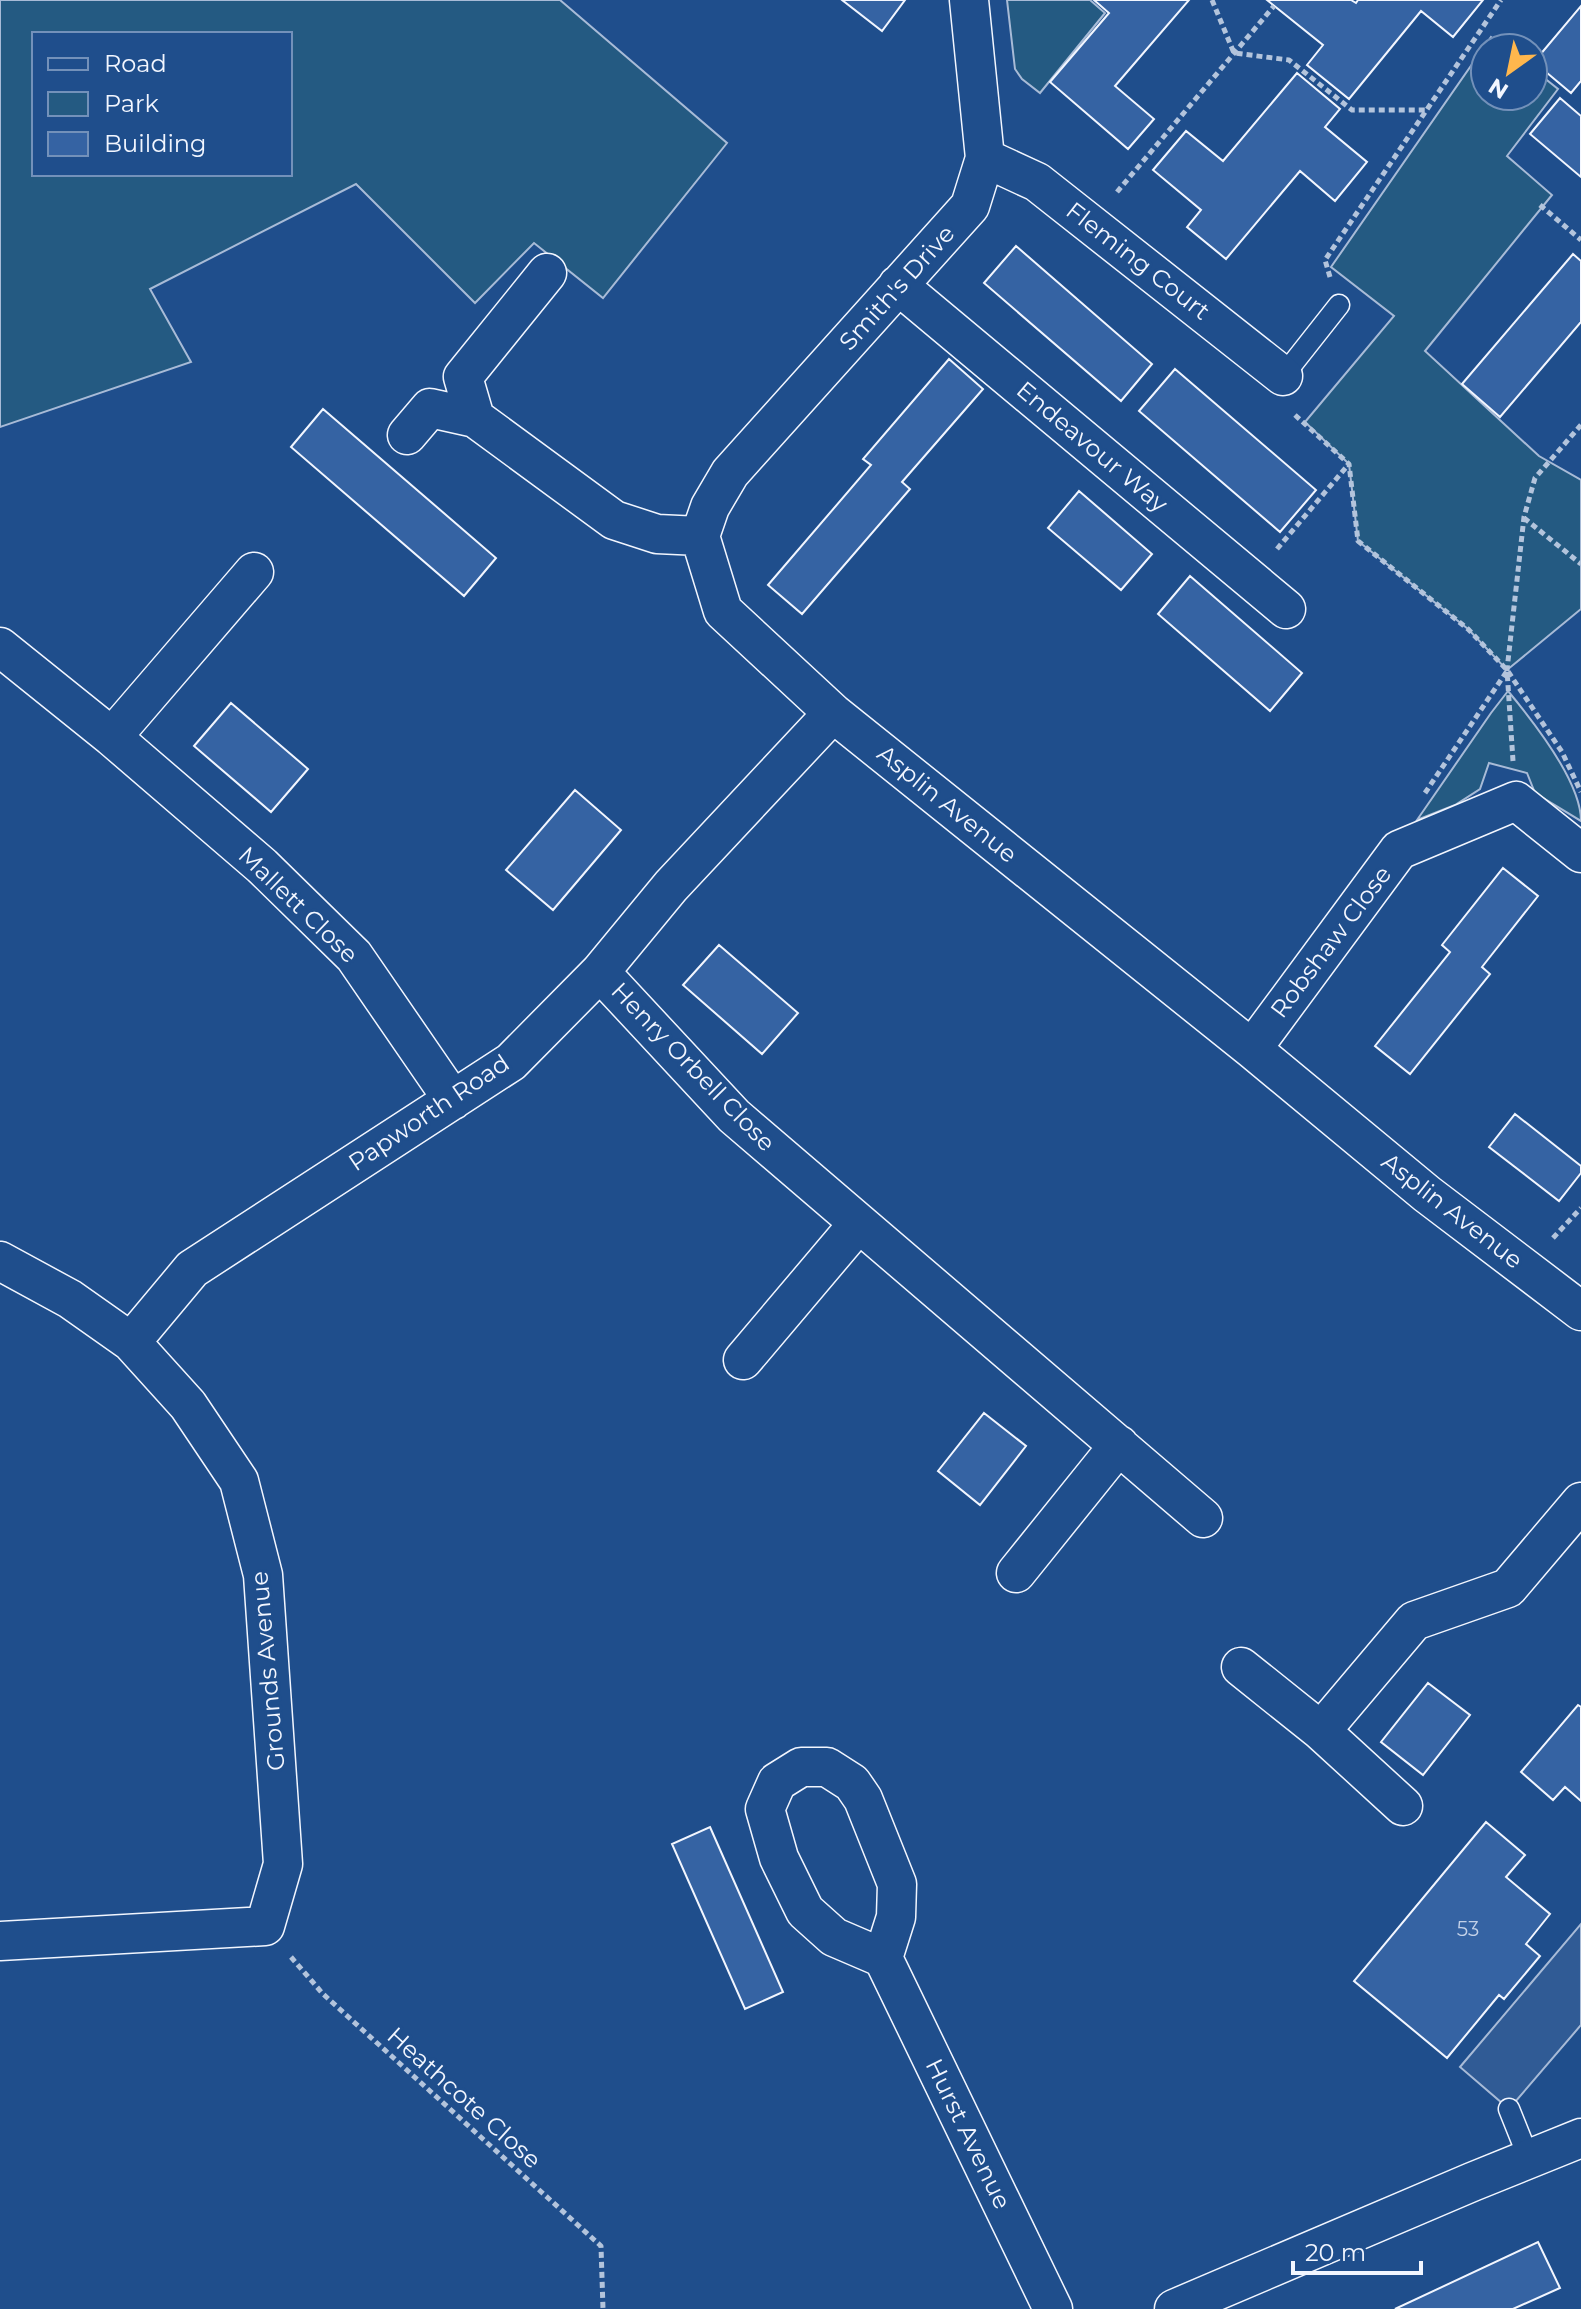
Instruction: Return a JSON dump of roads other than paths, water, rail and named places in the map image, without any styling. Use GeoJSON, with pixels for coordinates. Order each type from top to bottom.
{"type":"FeatureCollection","features":[{"type":"Feature","properties":{"kind":"street","name":"Smith's Drive"},"geometry":{"type":"LineString","coordinates":[[700,536],[710,507],[730,473],[970,206],[985,158],[969,0]]}},
{"type":"Feature","properties":{"kind":"street","name":"Fleming Court"},"geometry":{"type":"LineString","coordinates":[[985,158],[1037,182],[1283,376]]}},
{"type":"Feature","properties":{"kind":"street"},"geometry":{"type":"LineString","coordinates":[[475,418],[463,377],[547,273]]}},
{"type":"Feature","properties":{"kind":"street","name":"Endeavour Way"},"geometry":{"type":"LineString","coordinates":[[898,285],[1286,609]]}},
{"type":"Feature","properties":{"kind":"street"},"geometry":{"type":"LineString","coordinates":[[407,435],[430,408],[475,418],[614,520],[657,534],[700,536]]}},
{"type":"Feature","properties":{"kind":"street","name":"Asplin Avenue"},"geometry":{"type":"LineString","coordinates":[[700,536],[723,611],[833,713],[1252,1049],[1427,1194],[1581,1311]]}},
{"type":"Feature","properties":{"kind":"street"},"geometry":{"type":"LineString","coordinates":[[112,737],[254,572]]}},
{"type":"Feature","properties":{"kind":"street","name":"Mallett Close"},"geometry":{"type":"LineString","coordinates":[[0,647],[112,737],[262,866],[354,956],[453,1100]]}},
{"type":"Feature","properties":{"kind":"street","name":"Papworth Road"},"geometry":{"type":"LineString","coordinates":[[131,1342],[192,1269],[511,1062],[600,972],[671,886],[833,713]]}},
{"type":"Feature","properties":{"kind":"street","name":"Robshaw Close"},"geometry":{"type":"LineString","coordinates":[[1252,1049],[1399,850],[1516,801],[1581,853]]}},
{"type":"Feature","properties":{"kind":"street","name":"Henry Orbell Close"},"geometry":{"type":"LineString","coordinates":[[600,972],[734,1116],[1203,1518]]}},
{"type":"Feature","properties":{"kind":"street"},"geometry":{"type":"LineString","coordinates":[[743,1360],[858,1224]]}},
{"type":"Feature","properties":{"kind":"street","name":"Grounds Avenue"},"geometry":{"type":"LineString","coordinates":[[0,1261],[70,1299],[131,1342],[188,1405],[239,1481],[263,1575],[283,1864],[265,1926],[0,1941]]}},
{"type":"Feature","properties":{"kind":"street"},"geometry":{"type":"LineString","coordinates":[[1016,1573],[1119,1445]]}},
{"type":"Feature","properties":{"kind":"street"},"geometry":{"type":"LineString","coordinates":[[1321,1731],[1414,1621],[1508,1588],[1581,1502]]}},
{"type":"Feature","properties":{"kind":"street"},"geometry":{"type":"LineString","coordinates":[[1241,1667],[1321,1731],[1403,1806]]}},
{"type":"Feature","properties":{"kind":"street"},"geometry":{"type":"LineString","coordinates":[[801,1767],[827,1767],[852,1783],[863,1799],[897,1884],[896,1917],[883,1958],[834,1937],[805,1911],[779,1858],[765,1809],[777,1782],[801,1767]]}},
{"type":"Feature","properties":{"kind":"street","name":"Hurst Avenue"},"geometry":{"type":"LineString","coordinates":[[883,1958],[1053,2309]]}},
{"type":"Feature","properties":{"kind":"street"},"geometry":{"type":"LineString","coordinates":[[1174,2309],[1581,2138]]}},
{"type":"Feature","properties":{"kind":"lane"},"geometry":{"type":"LineString","coordinates":[[1283,376],[1339,305]]}},
{"type":"Feature","properties":{"kind":"lane"},"geometry":{"type":"LineString","coordinates":[[1509,2109],[1529,2159]]}}]}
